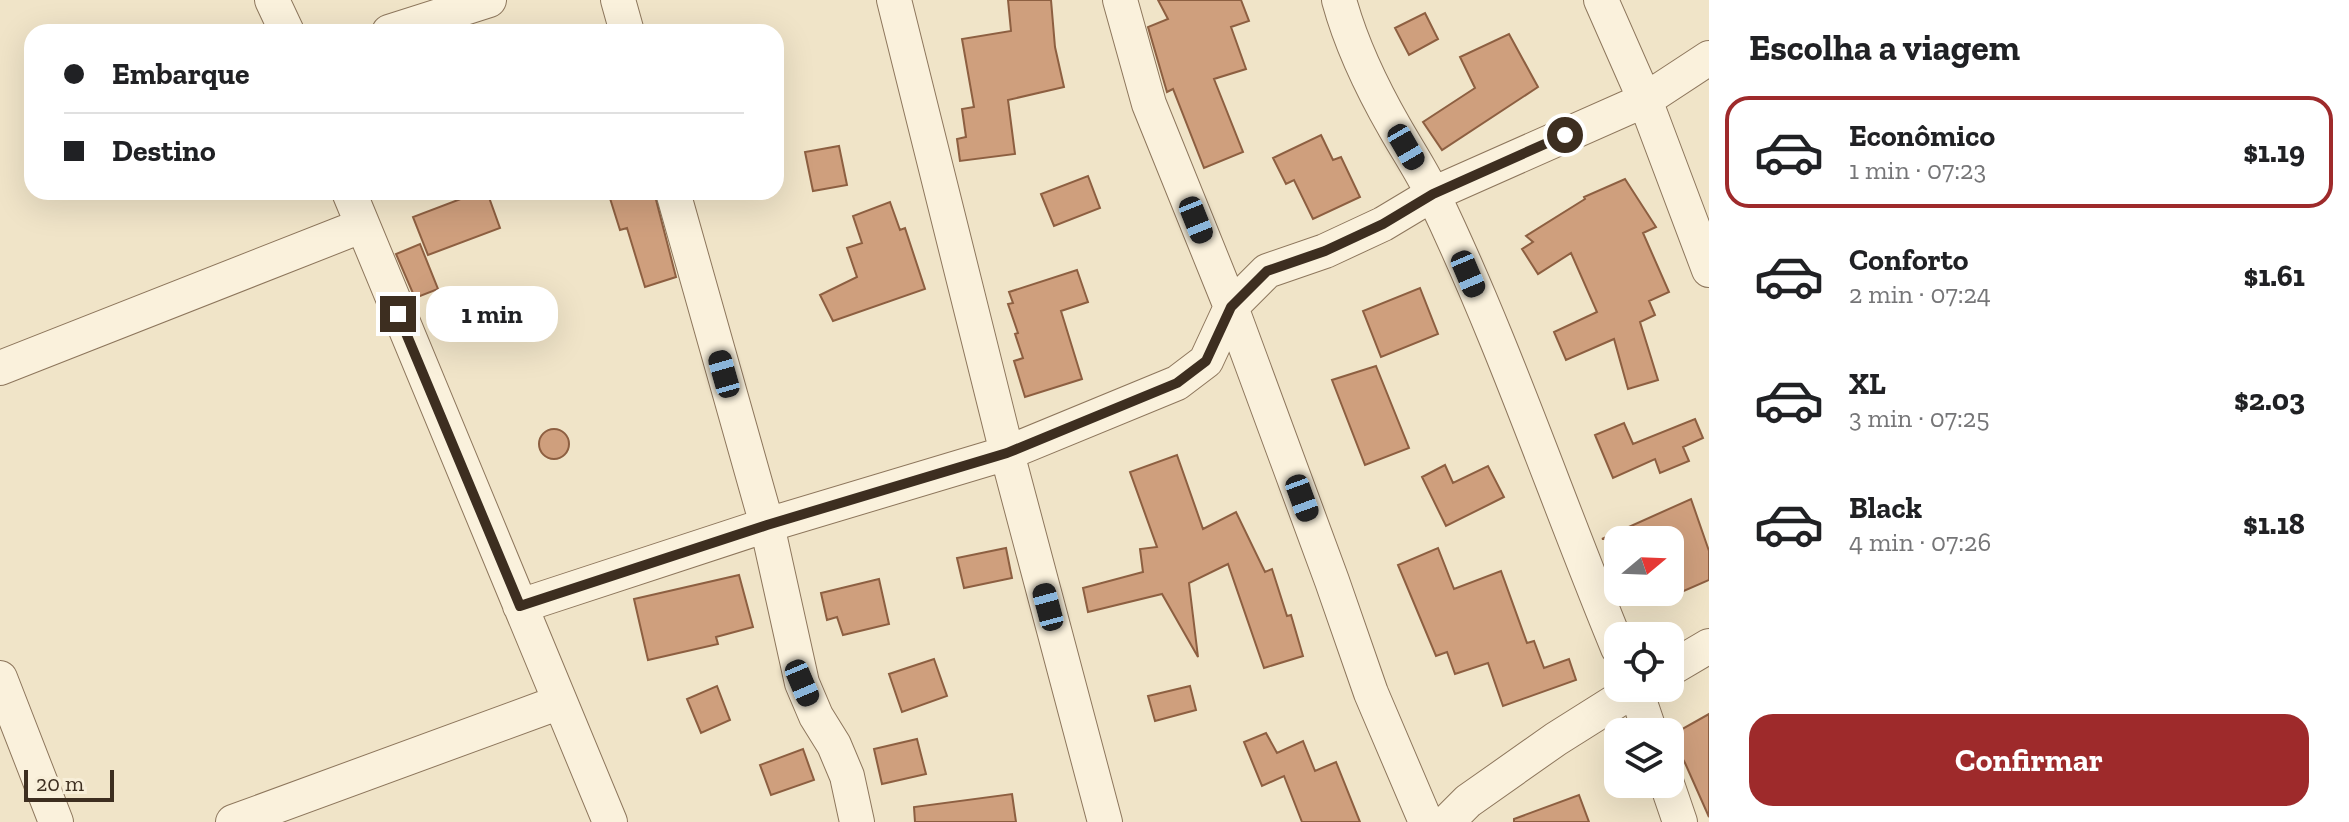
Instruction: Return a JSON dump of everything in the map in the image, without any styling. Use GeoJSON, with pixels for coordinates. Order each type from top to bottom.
{"type":"FeatureCollection","features":[{"type":"Feature","properties":{"kind":"street"},"geometry":{"type":"LineString","coordinates":[[272,0],[283,24]]}},
{"type":"Feature","properties":{"kind":"street"},"geometry":{"type":"LineString","coordinates":[[414,24],[489,0]]}},
{"type":"Feature","properties":{"kind":"street"},"geometry":{"type":"LineString","coordinates":[[618,0],[625,24]]}},
{"type":"Feature","properties":{"kind":"street"},"geometry":{"type":"LineString","coordinates":[[894,0],[1007,453],[1105,822]]}},
{"type":"Feature","properties":{"kind":"street"},"geometry":{"type":"LineString","coordinates":[[1120,0],[1149,104],[1231,307],[1371,693],[1426,822]]}},
{"type":"Feature","properties":{"kind":"street"},"geometry":{"type":"LineString","coordinates":[[1339,0],[1348,31],[1386,111],[1433,194],[1513,380],[1607,622]]}},
{"type":"Feature","properties":{"kind":"street"},"geometry":{"type":"LineString","coordinates":[[1601,0],[1645,100],[1709,270]]}},
{"type":"Feature","properties":{"kind":"street"},"geometry":{"type":"LineString","coordinates":[[520,606],[767,525],[1007,453],[1177,383],[1206,361],[1231,307],[1267,271],[1325,251],[1383,224],[1433,194],[1645,100],[1709,58]]}},
{"type":"Feature","properties":{"kind":"street"},"geometry":{"type":"LineString","coordinates":[[352,200],[610,822]]}},
{"type":"Feature","properties":{"kind":"street"},"geometry":{"type":"LineString","coordinates":[[675,200],[767,525],[802,683],[847,776],[857,822]]}},
{"type":"Feature","properties":{"kind":"street"},"geometry":{"type":"LineString","coordinates":[[0,368],[361,226]]}},
{"type":"Feature","properties":{"kind":"street"},"geometry":{"type":"LineString","coordinates":[[1684,661],[1709,646]]}},
{"type":"Feature","properties":{"kind":"street"},"geometry":{"type":"LineString","coordinates":[[0,678],[56,822]]}},
{"type":"Feature","properties":{"kind":"street"},"geometry":{"type":"LineString","coordinates":[[233,822],[560,702]]}},
{"type":"Feature","properties":{"kind":"street"},"geometry":{"type":"LineString","coordinates":[[1447,822],[1468,801],[1614,702]]}},
{"type":"Feature","properties":{"kind":"street"},"geometry":{"type":"LineString","coordinates":[[1672,798],[1680,822]]}},
{"type":"Feature","properties":{"kind":"building"},"geometry":{"type":"Polygon","coordinates":[[[1008,0],[1051,0],[1055,47],[1064,87],[1008,100],[1015,154],[960,161],[957,139],[966,137],[962,109],[974,107],[962,39],[1011,31],[1008,0]]]}},
{"type":"Feature","properties":{"kind":"building"},"geometry":{"type":"Polygon","coordinates":[[[1158,0],[1241,0],[1249,21],[1231,27],[1246,69],[1214,79],[1243,152],[1204,168],[1173,89],[1167,92],[1148,27],[1168,19],[1158,0]]]}},
{"type":"Feature","properties":{"kind":"building"},"geometry":{"type":"Polygon","coordinates":[[[1425,13],[1438,39],[1409,55],[1395,28],[1425,13]]]}},
{"type":"Feature","properties":{"kind":"building"},"geometry":{"type":"Polygon","coordinates":[[[1509,34],[1538,87],[1442,150],[1423,122],[1475,88],[1460,57],[1509,34]]]}},
{"type":"Feature","properties":{"kind":"building"},"geometry":{"type":"Polygon","coordinates":[[[1321,135],[1333,160],[1341,157],[1360,197],[1313,219],[1294,180],[1286,184],[1273,158],[1321,135]]]}},
{"type":"Feature","properties":{"kind":"building"},"geometry":{"type":"Polygon","coordinates":[[[839,146],[847,185],[813,191],[805,152],[839,146]]]}},
{"type":"Feature","properties":{"kind":"building"},"geometry":{"type":"Polygon","coordinates":[[[1088,176],[1100,208],[1054,226],[1041,194],[1088,176]]]}},
{"type":"Feature","properties":{"kind":"building"},"geometry":{"type":"Polygon","coordinates":[[[1625,179],[1656,227],[1643,233],[1669,292],[1649,301],[1655,315],[1640,322],[1658,380],[1628,389],[1614,339],[1566,360],[1554,332],[1597,312],[1571,253],[1538,274],[1522,249],[1533,242],[1526,236],[1584,197],[1625,179]]]}},
{"type":"Feature","properties":{"kind":"building"},"geometry":{"type":"Polygon","coordinates":[[[458,200],[490,200],[500,228],[428,255],[413,217],[458,200]]]}},
{"type":"Feature","properties":{"kind":"building"},"geometry":{"type":"Polygon","coordinates":[[[611,200],[656,200],[676,277],[645,287],[627,228],[620,230],[611,200]]]}},
{"type":"Feature","properties":{"kind":"building"},"geometry":{"type":"Polygon","coordinates":[[[890,202],[900,230],[905,228],[925,289],[833,321],[820,295],[857,277],[847,248],[862,243],[853,216],[890,202]]]}},
{"type":"Feature","properties":{"kind":"building"},"geometry":{"type":"Polygon","coordinates":[[[420,244],[438,289],[415,298],[396,254],[420,244]]]}},
{"type":"Feature","properties":{"kind":"building"},"geometry":{"type":"Polygon","coordinates":[[[1077,270],[1088,302],[1061,311],[1082,379],[1025,397],[1014,361],[1023,358],[1008,304],[1013,303],[1009,292],[1077,270]]]}},
{"type":"Feature","properties":{"kind":"building"},"geometry":{"type":"Polygon","coordinates":[[[1420,288],[1438,334],[1381,357],[1363,311],[1420,288]]]}},
{"type":"Feature","properties":{"kind":"building"},"geometry":{"type":"Polygon","coordinates":[[[1376,366],[1409,448],[1365,465],[1332,380],[1376,366]]]}},
{"type":"Feature","properties":{"kind":"building"},"geometry":{"type":"Polygon","coordinates":[[[1695,419],[1703,438],[1683,447],[1689,461],[1660,473],[1655,459],[1613,478],[1595,435],[1624,423],[1633,444],[1695,419]]]}},
{"type":"Feature","properties":{"kind":"building"},"geometry":{"type":"Polygon","coordinates":[[[554,429],[565,433],[569,444],[565,455],[554,459],[543,455],[539,444],[543,433],[554,429]]]}},
{"type":"Feature","properties":{"kind":"building"},"geometry":{"type":"Polygon","coordinates":[[[1177,455],[1203,529],[1236,512],[1265,572],[1272,569],[1287,616],[1291,615],[1303,656],[1264,668],[1228,564],[1189,583],[1198,657],[1162,594],[1088,612],[1083,588],[1143,572],[1140,549],[1157,547],[1130,472],[1177,455]]]}},
{"type":"Feature","properties":{"kind":"building"},"geometry":{"type":"Polygon","coordinates":[[[1445,465],[1453,483],[1488,466],[1504,497],[1446,526],[1422,477],[1445,465]]]}},
{"type":"Feature","properties":{"kind":"building"},"geometry":{"type":"Polygon","coordinates":[[[1691,499],[1709,551],[1709,580],[1684,591],[1684,526],[1631,526],[1691,499]]]}},
{"type":"Feature","properties":{"kind":"building"},"geometry":{"type":"Polygon","coordinates":[[[1006,548],[1012,578],[964,588],[957,558],[1006,548]]]}},
{"type":"Feature","properties":{"kind":"building"},"geometry":{"type":"Polygon","coordinates":[[[1438,548],[1454,589],[1501,571],[1527,643],[1534,641],[1544,668],[1569,659],[1576,680],[1503,706],[1488,663],[1455,674],[1447,652],[1436,656],[1398,565],[1438,548]]]}},
{"type":"Feature","properties":{"kind":"building"},"geometry":{"type":"Polygon","coordinates":[[[739,575],[753,627],[716,637],[718,644],[648,660],[634,599],[739,575]]]}},
{"type":"Feature","properties":{"kind":"building"},"geometry":{"type":"Polygon","coordinates":[[[879,579],[889,624],[843,635],[837,617],[827,620],[821,593],[879,579]]]}},
{"type":"Feature","properties":{"kind":"building"},"geometry":{"type":"Polygon","coordinates":[[[934,659],[947,696],[902,712],[889,674],[934,659]]]}},
{"type":"Feature","properties":{"kind":"building"},"geometry":{"type":"Polygon","coordinates":[[[717,686],[730,720],[701,733],[687,699],[717,686]]]}},
{"type":"Feature","properties":{"kind":"building"},"geometry":{"type":"Polygon","coordinates":[[[1190,686],[1196,710],[1155,721],[1148,696],[1190,686]]]}},
{"type":"Feature","properties":{"kind":"building"},"geometry":{"type":"Polygon","coordinates":[[[1709,714],[1709,817],[1684,761],[1684,728],[1709,714]]]}},
{"type":"Feature","properties":{"kind":"building"},"geometry":{"type":"Polygon","coordinates":[[[1266,733],[1277,753],[1303,741],[1315,771],[1336,762],[1360,822],[1302,822],[1284,776],[1262,786],[1244,742],[1266,733]]]}},
{"type":"Feature","properties":{"kind":"building"},"geometry":{"type":"Polygon","coordinates":[[[917,739],[926,774],[882,784],[874,749],[917,739]]]}},
{"type":"Feature","properties":{"kind":"building"},"geometry":{"type":"Polygon","coordinates":[[[803,749],[814,780],[771,795],[760,765],[803,749]]]}},
{"type":"Feature","properties":{"kind":"building"},"geometry":{"type":"Polygon","coordinates":[[[1012,794],[1016,822],[915,822],[914,807],[1012,794]]]}},
{"type":"Feature","properties":{"kind":"building"},"geometry":{"type":"Polygon","coordinates":[[[1579,795],[1589,822],[1514,822],[1514,819],[1579,795]]]}},
{"type":"Feature","properties":{"kind":"route"},"geometry":{"type":"LineString","coordinates":[[398,314],[520,606],[767,525],[1007,453],[1177,383],[1206,361],[1231,307],[1267,271],[1325,251],[1383,224],[1433,194],[1565,135]]}}]}
